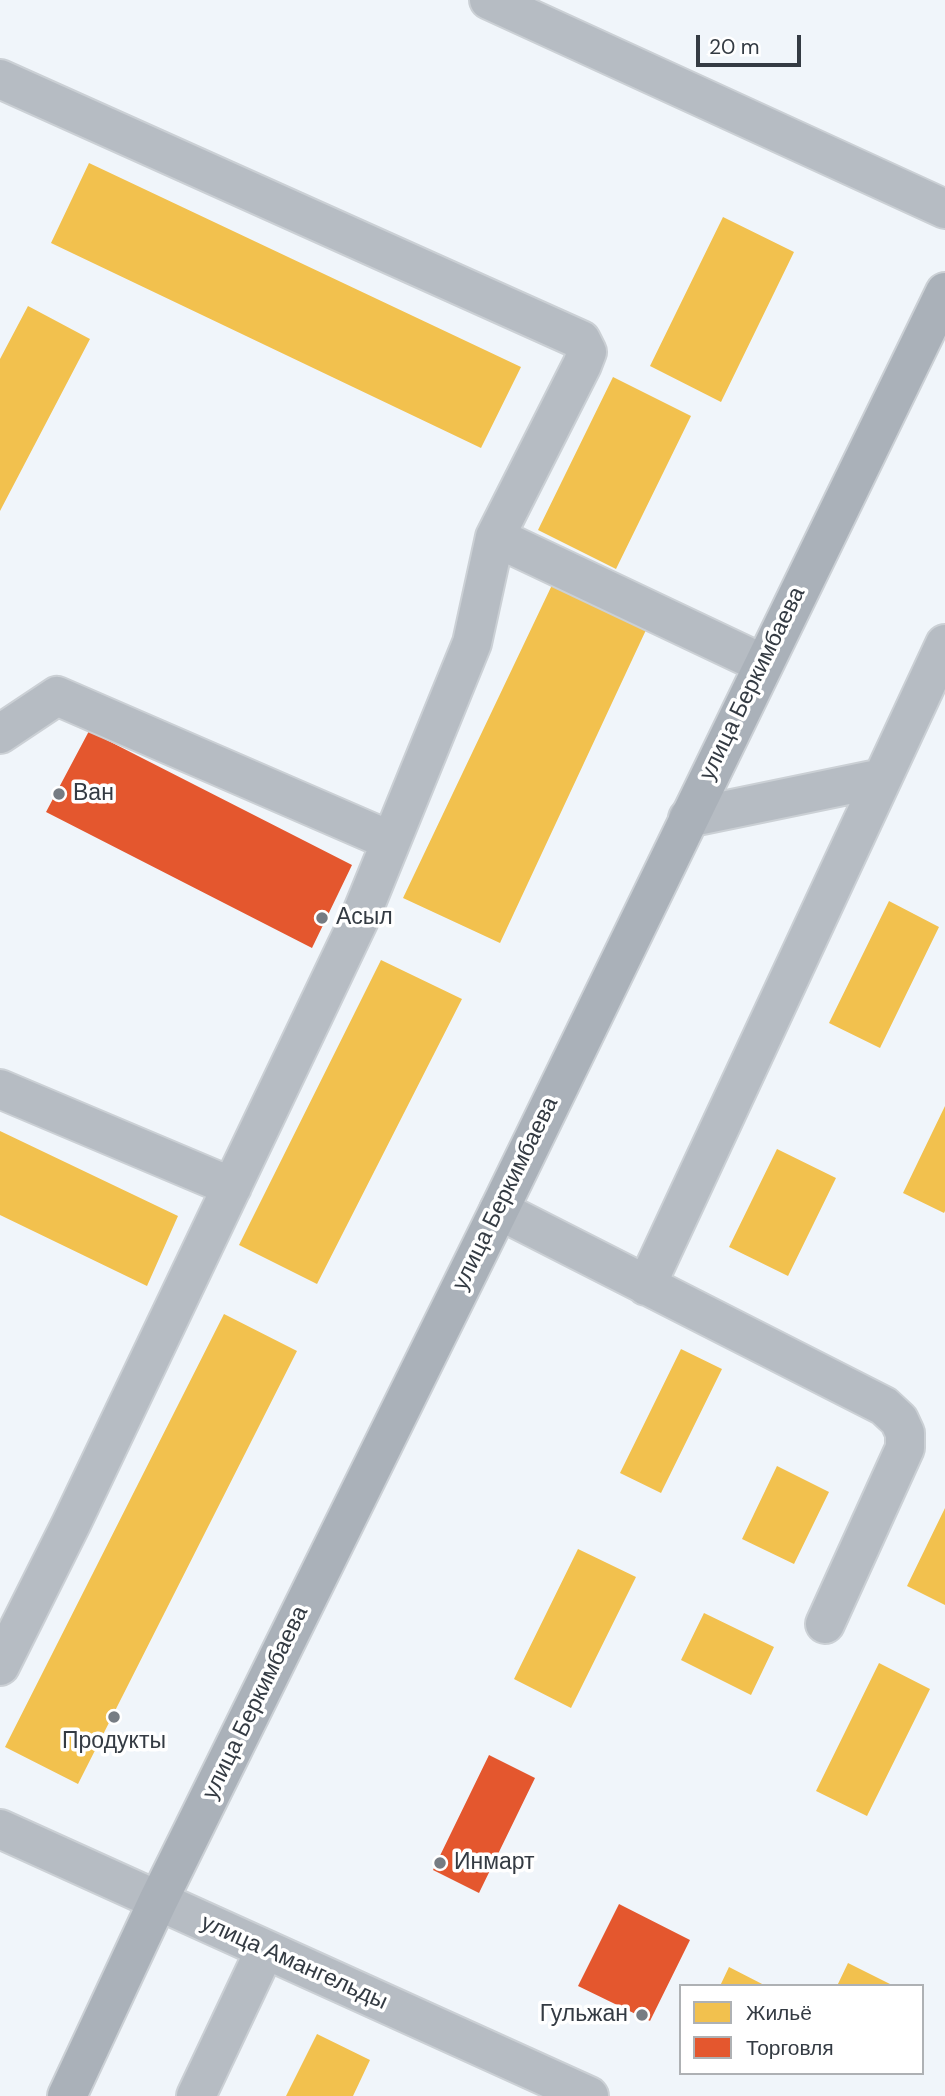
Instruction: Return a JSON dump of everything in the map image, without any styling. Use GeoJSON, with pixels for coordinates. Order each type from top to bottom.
{"type":"FeatureCollection","features":[{"type":"Feature","properties":{"kind":"street"},"geometry":{"type":"LineString","coordinates":[[489,0],[945,209]]}},
{"type":"Feature","properties":{"kind":"street"},"geometry":{"type":"LineString","coordinates":[[0,79],[581,340],[587,352],[495,537],[472,643],[359,920],[71,1524],[4,1647]]}},
{"type":"Feature","properties":{"kind":"street","name":"улица Беркимбаева"},"geometry":{"type":"LineString","coordinates":[[67,2096],[158,1901],[499,1210],[945,292]]}},
{"type":"Feature","properties":{"kind":"street"},"geometry":{"type":"LineString","coordinates":[[495,537],[763,664]]}},
{"type":"Feature","properties":{"kind":"street"},"geometry":{"type":"LineString","coordinates":[[646,1286],[945,644]]}},
{"type":"Feature","properties":{"kind":"street"},"geometry":{"type":"LineString","coordinates":[[0,733],[57,695],[391,841]]}},
{"type":"Feature","properties":{"kind":"street"},"geometry":{"type":"LineString","coordinates":[[688,818],[883,778]]}},
{"type":"Feature","properties":{"kind":"street"},"geometry":{"type":"LineString","coordinates":[[0,1090],[232,1187]]}},
{"type":"Feature","properties":{"kind":"street"},"geometry":{"type":"LineString","coordinates":[[499,1210],[884,1406],[899,1420],[905,1433],[905,1448],[825,1624]]}},
{"type":"Feature","properties":{"kind":"street","name":"улица Амангельды"},"geometry":{"type":"LineString","coordinates":[[0,1829],[589,2096]]}},
{"type":"Feature","properties":{"kind":"street"},"geometry":{"type":"LineString","coordinates":[[196,2096],[265,1950]]}},
{"type":"Feature","properties":{"kind":"building: Жильё"},"geometry":{"type":"Polygon","coordinates":[[[89,163],[521,367],[481,448],[51,243],[89,163]]]}},
{"type":"Feature","properties":{"kind":"building: Жильё"},"geometry":{"type":"Polygon","coordinates":[[[723,217],[794,252],[721,402],[650,366],[723,217]]]}},
{"type":"Feature","properties":{"kind":"building: Жильё"},"geometry":{"type":"Polygon","coordinates":[[[28,306],[90,339],[0,511],[0,359],[28,306]]]}},
{"type":"Feature","properties":{"kind":"building: Жильё"},"geometry":{"type":"Polygon","coordinates":[[[613,377],[691,416],[616,569],[538,530],[613,377]]]}},
{"type":"Feature","properties":{"kind":"building: Жильё"},"geometry":{"type":"Polygon","coordinates":[[[552,585],[646,630],[500,943],[403,898],[552,585]]]}},
{"type":"Feature","properties":{"kind":"building: Жильё"},"geometry":{"type":"Polygon","coordinates":[[[889,901],[939,927],[880,1048],[829,1023],[889,901]]]}},
{"type":"Feature","properties":{"kind":"building: Жильё"},"geometry":{"type":"Polygon","coordinates":[[[381,960],[462,999],[317,1284],[239,1245],[381,960]]]}},
{"type":"Feature","properties":{"kind":"building: Жильё"},"geometry":{"type":"Polygon","coordinates":[[[945,1106],[945,1211],[944,1213],[903,1193],[945,1106]]]}},
{"type":"Feature","properties":{"kind":"building: Жильё"},"geometry":{"type":"Polygon","coordinates":[[[0,1131],[178,1216],[147,1286],[0,1215],[0,1131]]]}},
{"type":"Feature","properties":{"kind":"building: Жильё"},"geometry":{"type":"Polygon","coordinates":[[[777,1149],[836,1178],[788,1276],[729,1247],[777,1149]]]}},
{"type":"Feature","properties":{"kind":"building: Жильё"},"geometry":{"type":"Polygon","coordinates":[[[224,1314],[297,1351],[78,1784],[5,1747],[224,1314]]]}},
{"type":"Feature","properties":{"kind":"building: Жильё"},"geometry":{"type":"Polygon","coordinates":[[[681,1349],[722,1369],[661,1493],[620,1473],[681,1349]]]}},
{"type":"Feature","properties":{"kind":"building: Жильё"},"geometry":{"type":"Polygon","coordinates":[[[777,1466],[829,1492],[794,1564],[742,1539],[777,1466]]]}},
{"type":"Feature","properties":{"kind":"building: Жильё"},"geometry":{"type":"Polygon","coordinates":[[[945,1508],[945,1605],[907,1586],[945,1508]]]}},
{"type":"Feature","properties":{"kind":"building: Жильё"},"geometry":{"type":"Polygon","coordinates":[[[578,1549],[636,1577],[571,1708],[514,1679],[578,1549]]]}},
{"type":"Feature","properties":{"kind":"building: Жильё"},"geometry":{"type":"Polygon","coordinates":[[[704,1613],[774,1647],[751,1695],[681,1660],[704,1613]]]}},
{"type":"Feature","properties":{"kind":"building: Жильё"},"geometry":{"type":"Polygon","coordinates":[[[879,1663],[930,1689],[867,1816],[816,1791],[879,1663]]]}},
{"type":"Feature","properties":{"kind":"building: Жильё"},"geometry":{"type":"Polygon","coordinates":[[[848,1963],[890,1984],[838,1984],[848,1963]]]}},
{"type":"Feature","properties":{"kind":"building: Жильё"},"geometry":{"type":"Polygon","coordinates":[[[729,1967],[762,1984],[721,1984],[729,1967]]]}},
{"type":"Feature","properties":{"kind":"building: Жильё"},"geometry":{"type":"Polygon","coordinates":[[[317,2034],[370,2060],[353,2096],[286,2096],[317,2034]]]}},
{"type":"Feature","properties":{"kind":"building: Торговля"},"geometry":{"type":"Polygon","coordinates":[[[89,731],[352,865],[312,948],[46,812],[89,731]]]}},
{"type":"Feature","properties":{"kind":"building: Торговля"},"geometry":{"type":"Polygon","coordinates":[[[489,1755],[535,1778],[479,1893],[433,1870],[489,1755]]]}},
{"type":"Feature","properties":{"kind":"building: Торговля"},"geometry":{"type":"Polygon","coordinates":[[[619,1904],[690,1940],[650,2021],[578,1986],[619,1904]]]}},
{"type":"Feature","properties":{"kind":"place","name":"Ван"},"geometry":{"type":"Point","coordinates":[59,794]}},
{"type":"Feature","properties":{"kind":"place","name":"Асыл"},"geometry":{"type":"Point","coordinates":[322,918]}},
{"type":"Feature","properties":{"kind":"place","name":"Продукты"},"geometry":{"type":"Point","coordinates":[114,1717]}},
{"type":"Feature","properties":{"kind":"place","name":"Инмарт"},"geometry":{"type":"Point","coordinates":[440,1863]}},
{"type":"Feature","properties":{"kind":"place","name":"Гульжан"},"geometry":{"type":"Point","coordinates":[642,2015]}}]}
